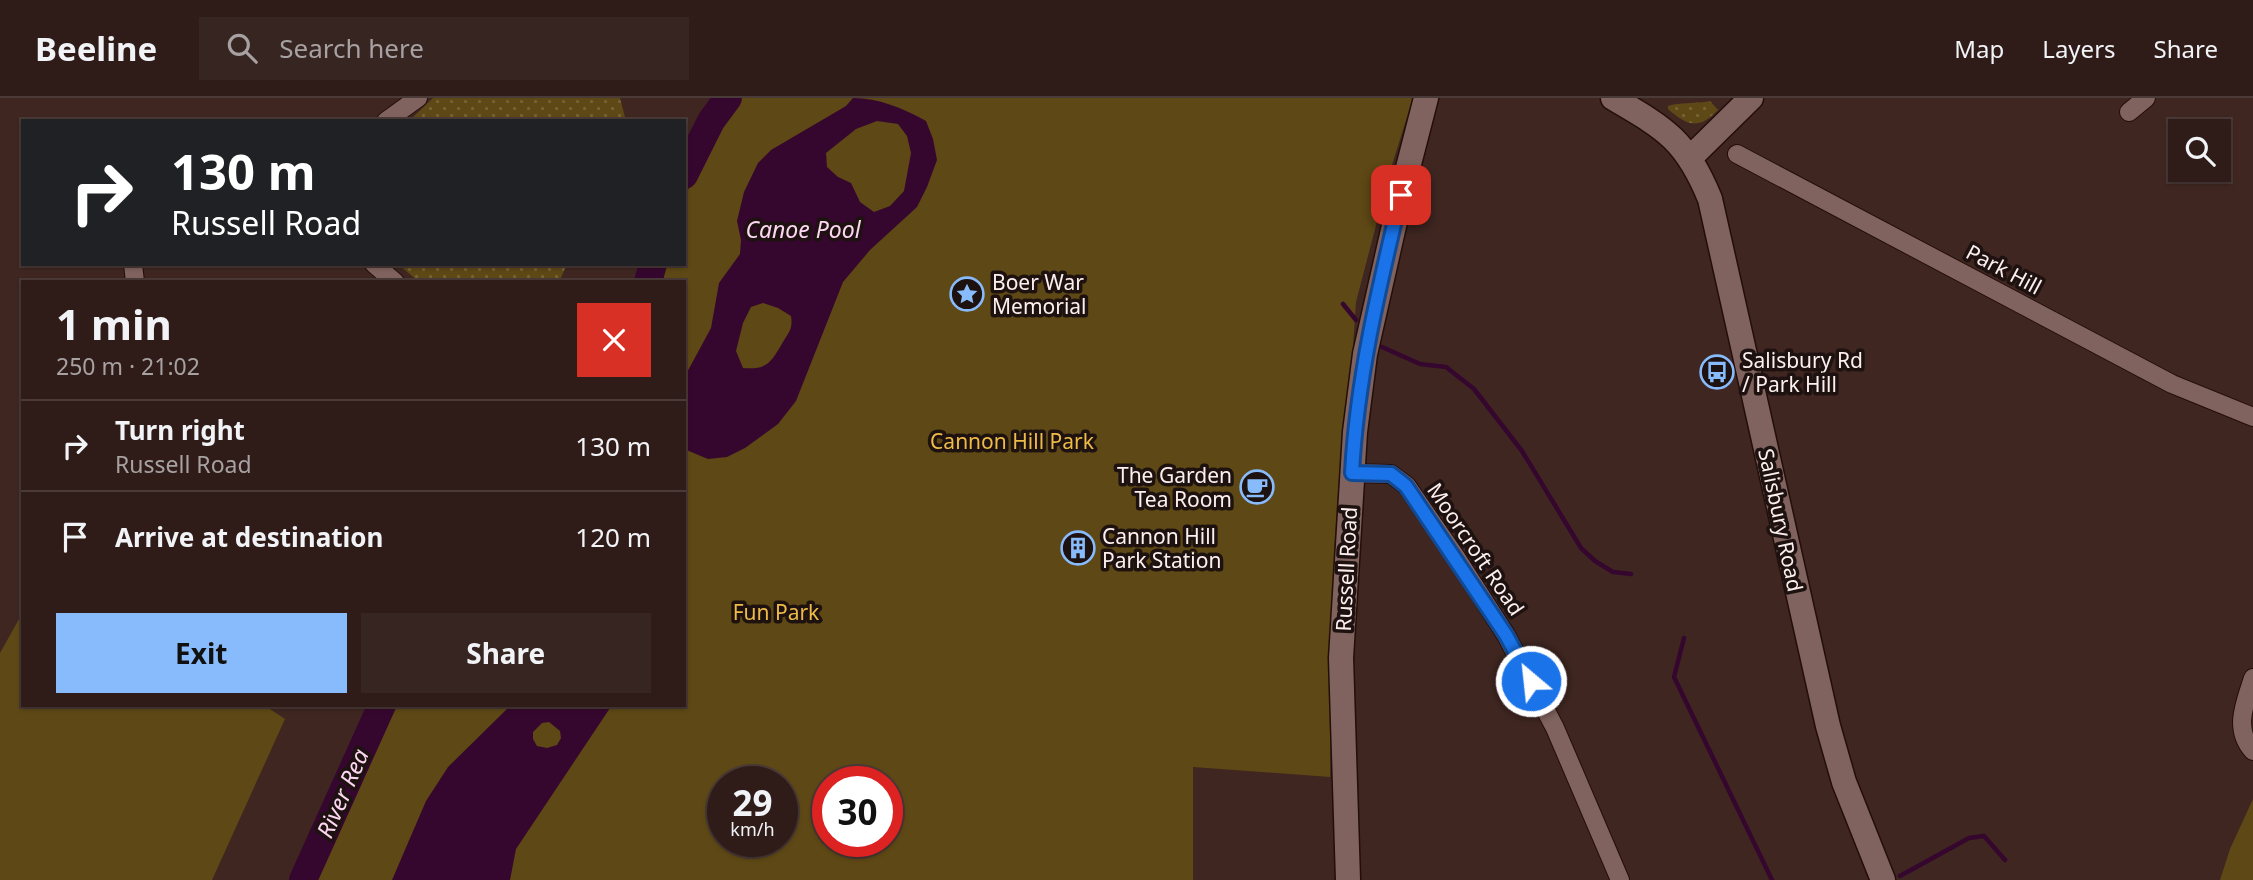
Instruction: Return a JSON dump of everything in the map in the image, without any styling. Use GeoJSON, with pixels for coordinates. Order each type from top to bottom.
{"type":"FeatureCollection","features":[{"type":"Feature","properties":{"kind":"street"},"geometry":{"type":"LineString","coordinates":[[389,119],[418,98]]}},
{"type":"Feature","properties":{"kind":"street","name":"Russell Road"},"geometry":{"type":"LineString","coordinates":[[1348,880],[1341,657],[1354,432],[1365,354],[1426,98]]}},
{"type":"Feature","properties":{"kind":"street","name":"Salisbury Road"},"geometry":{"type":"LineString","coordinates":[[1613,98],[1656,123],[1682,147],[1710,199],[1828,726],[1844,782],[1883,880]]}},
{"type":"Feature","properties":{"kind":"street"},"geometry":{"type":"LineString","coordinates":[[2129,111],[2146,98]]}},
{"type":"Feature","properties":{"kind":"street"},"geometry":{"type":"LineString","coordinates":[[1690,158],[1747,100]]}},
{"type":"Feature","properties":{"kind":"street","name":"Park Hill"},"geometry":{"type":"LineString","coordinates":[[1737,154],[2172,384],[2253,417]]}},
{"type":"Feature","properties":{"kind":"street"},"geometry":{"type":"LineString","coordinates":[[376,266],[393,280]]}},
{"type":"Feature","properties":{"kind":"street","name":"Moorcroft Road"},"geometry":{"type":"LineString","coordinates":[[1352,473],[1391,474],[1406,486],[1477,590],[1506,635],[1555,728],[1620,880]]}},
{"type":"Feature","properties":{"kind":"street"},"geometry":{"type":"LineString","coordinates":[[2253,678],[2241,719],[2245,742],[2253,751]]}},
{"type":"Feature","properties":{"kind":"green space"},"geometry":{"type":"Polygon","coordinates":[[[433,98],[620,98],[625,119],[411,119],[433,98]]]}},
{"type":"Feature","properties":{"kind":"green space","name":"Cannon Hill Park"},"geometry":{"type":"Polygon","coordinates":[[[736,98],[1413,98],[1391,168],[1356,302],[1334,550],[1330,777],[1193,767],[1193,880],[313,880],[391,707],[686,707],[686,280],[652,280],[656,266],[686,266],[686,195],[715,127],[736,98]]]}},
{"type":"Feature","properties":{"kind":"green space"},"geometry":{"type":"Polygon","coordinates":[[[1710,101],[1718,110],[1699,123],[1687,122],[1668,109],[1668,106],[1672,105],[1710,101]]]}},
{"type":"Feature","properties":{"kind":"green space"},"geometry":{"type":"Polygon","coordinates":[[[400,266],[566,266],[560,280],[417,280],[400,266]]]}},
{"type":"Feature","properties":{"kind":"green space"},"geometry":{"type":"Polygon","coordinates":[[[21,616],[21,707],[267,707],[285,719],[212,880],[0,880],[0,653],[21,616]]]}},
{"type":"Feature","properties":{"kind":"green space"},"geometry":{"type":"Polygon","coordinates":[[[2253,799],[2253,880],[2220,880],[2230,849],[2253,799]]]}},
{"type":"Feature","properties":{"kind":"water","name":"Canoe Pool"},"geometry":{"type":"Polygon","coordinates":[[[853,98],[881,102],[926,121],[937,160],[917,207],[870,250],[843,282],[796,401],[778,424],[745,448],[727,457],[708,459],[686,450],[686,374],[711,328],[719,283],[740,254],[741,240],[737,221],[744,192],[758,163],[771,150],[846,106],[853,98]],[[877,121],[856,129],[826,153],[827,167],[838,177],[851,183],[860,202],[874,212],[890,206],[904,191],[911,153],[907,136],[898,124],[877,121]],[[763,303],[751,307],[743,323],[736,351],[743,368],[758,368],[768,363],[789,333],[791,316],[763,303]]]}},
{"type":"Feature","properties":{"kind":"water"},"geometry":{"type":"Polygon","coordinates":[[[509,707],[611,707],[516,849],[510,880],[392,880],[426,801],[448,767],[509,707]],[[549,722],[542,723],[533,732],[537,746],[547,748],[557,745],[561,738],[560,731],[549,722]]]}},
{"type":"Feature","properties":{"kind":"waterway","name":"River Rea"},"geometry":{"type":"LineString","coordinates":[[686,171],[711,121],[728,98]]}},
{"type":"Feature","properties":{"kind":"waterway","name":"River Rea"},"geometry":{"type":"LineString","coordinates":[[649,280],[652,266]]}},
{"type":"Feature","properties":{"kind":"waterway"},"geometry":{"type":"LineString","coordinates":[[1343,304],[1356,320]]}},
{"type":"Feature","properties":{"kind":"waterway"},"geometry":{"type":"LineString","coordinates":[[1382,347],[1420,364],[1446,367],[1474,389],[1522,451],[1581,548],[1613,572],[1631,574]]}},
{"type":"Feature","properties":{"kind":"waterway"},"geometry":{"type":"LineString","coordinates":[[1684,638],[1674,677],[1772,880]]}},
{"type":"Feature","properties":{"kind":"waterway","name":"River Rea"},"geometry":{"type":"LineString","coordinates":[[303,880],[381,707]]}},
{"type":"Feature","properties":{"kind":"waterway"},"geometry":{"type":"LineString","coordinates":[[1900,876],[1969,838],[1984,836],[2005,860]]}},
{"type":"Feature","properties":{"kind":"place","name":"Boer War Memorial"},"geometry":{"type":"Point","coordinates":[967,294]}},
{"type":"Feature","properties":{"kind":"place","name":"Salisbury Rd / Park Hill"},"geometry":{"type":"Point","coordinates":[1717,372]}},
{"type":"Feature","properties":{"kind":"place","name":"The Garden Tea Room"},"geometry":{"type":"Point","coordinates":[1257,487]}},
{"type":"Feature","properties":{"kind":"place","name":"Cannon Hill Park Station"},"geometry":{"type":"Point","coordinates":[1078,548]}},
{"type":"Feature","properties":{"kind":"route"},"geometry":{"type":"LineString","coordinates":[[1401,195],[1365,354],[1354,432],[1352,473],[1391,474],[1406,486],[1506,635],[1531,681]]}},
{"type":"Feature","properties":{"kind":"park label","name":"Fun Park"},"geometry":{"type":"Point","coordinates":[776,612]}}]}
